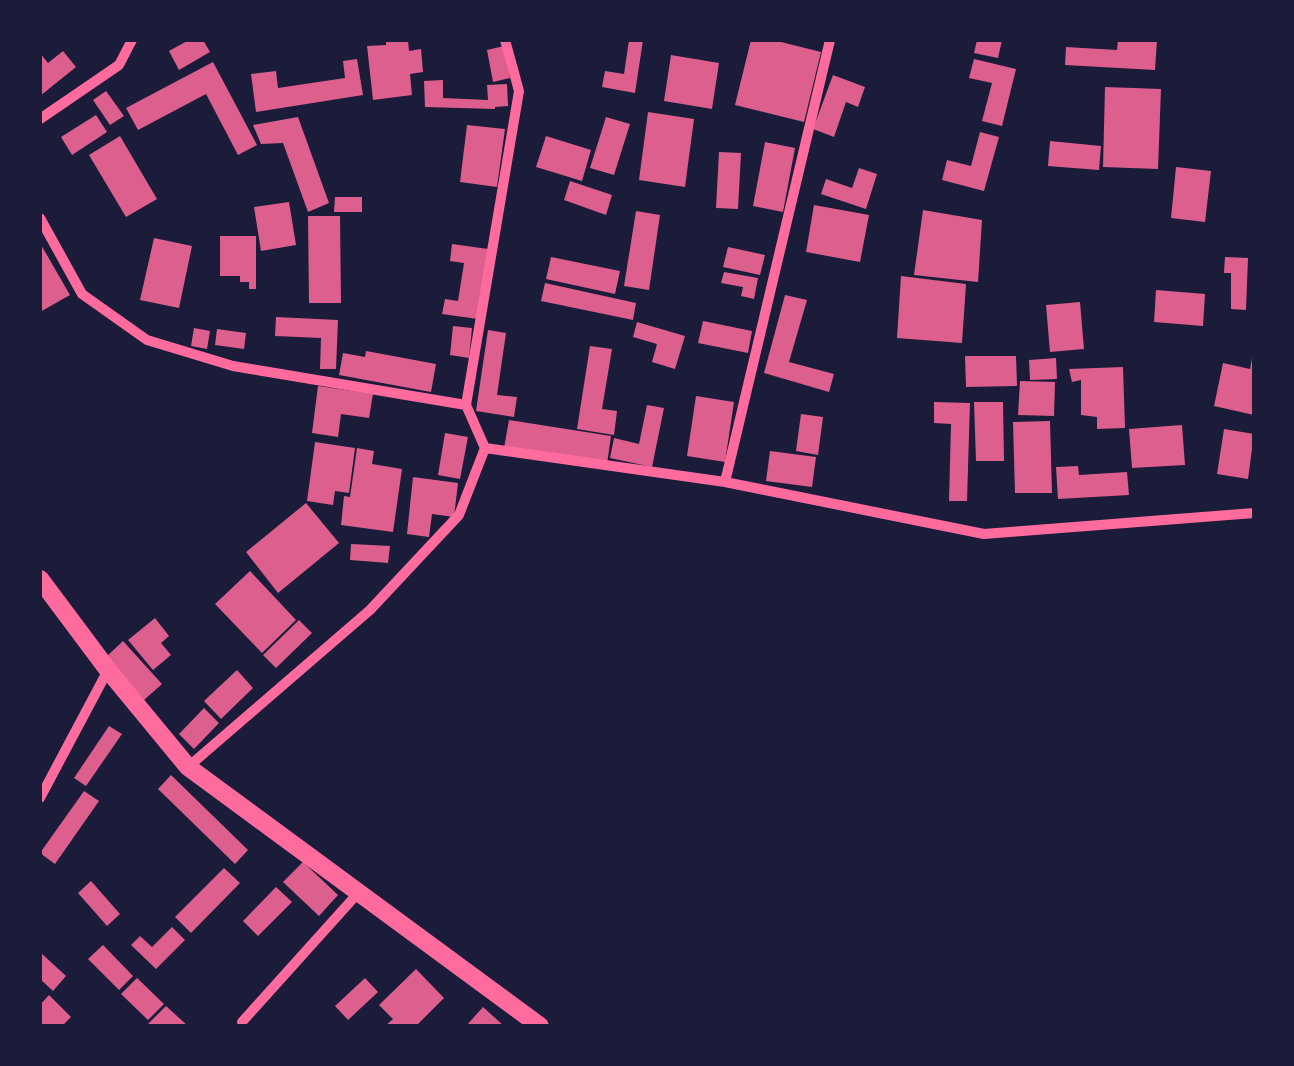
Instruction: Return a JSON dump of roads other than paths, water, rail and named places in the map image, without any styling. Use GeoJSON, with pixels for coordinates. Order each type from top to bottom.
{"type":"FeatureCollection","features":[{"type":"Feature","properties":{"kind":"street"},"geometry":{"type":"LineString","coordinates":[[40,118],[119,65],[132,40]]}},
{"type":"Feature","properties":{"kind":"street"},"geometry":{"type":"LineString","coordinates":[[188,767],[370,610],[459,515],[485,448],[466,406],[519,92],[505,40]]}},
{"type":"Feature","properties":{"kind":"street"},"geometry":{"type":"LineString","coordinates":[[725,482],[830,40]]}},
{"type":"Feature","properties":{"kind":"street"},"geometry":{"type":"LineString","coordinates":[[40,218],[82,294],[148,340],[233,366],[466,406]]}},
{"type":"Feature","properties":{"kind":"street"},"geometry":{"type":"LineString","coordinates":[[485,448],[725,482],[984,534],[1254,513]]}},
{"type":"Feature","properties":{"kind":"street"},"geometry":{"type":"LineString","coordinates":[[40,579],[188,767],[540,1026]]}},
{"type":"Feature","properties":{"kind":"street"},"geometry":{"type":"LineString","coordinates":[[40,798],[108,670]]}},
{"type":"Feature","properties":{"kind":"street"},"geometry":{"type":"LineString","coordinates":[[242,1022],[360,891]]}}]}
